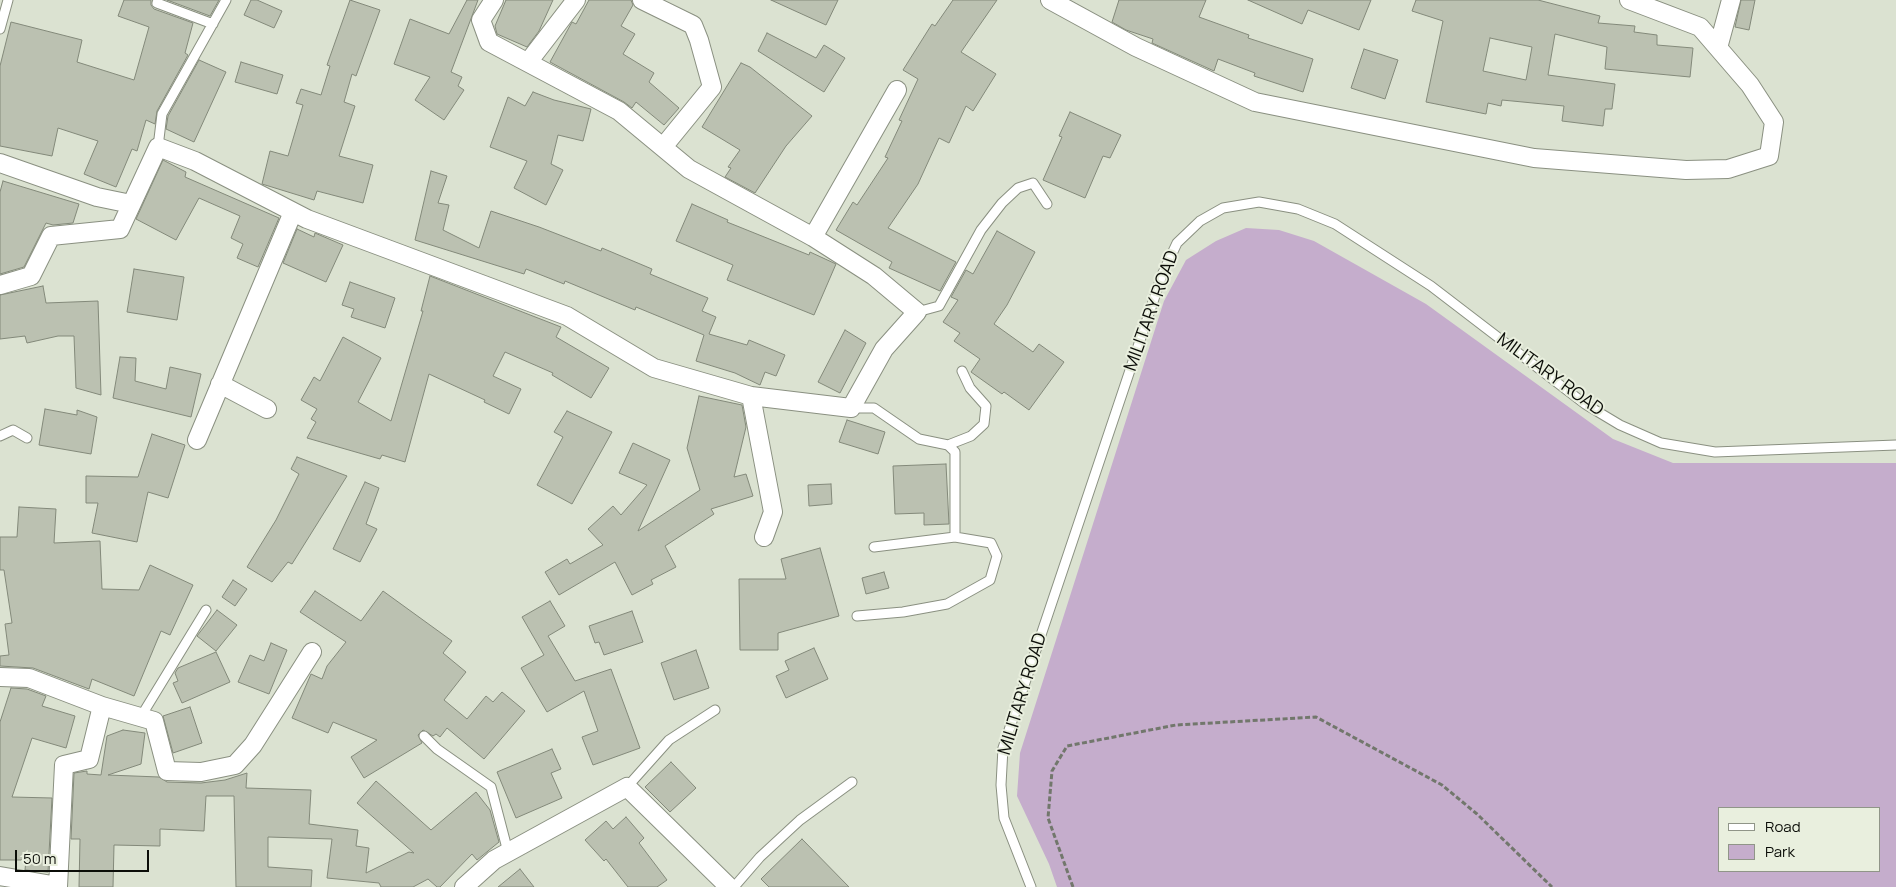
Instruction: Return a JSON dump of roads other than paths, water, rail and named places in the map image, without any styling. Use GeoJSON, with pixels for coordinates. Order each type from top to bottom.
{"type":"FeatureCollection","features":[{"type":"Feature","properties":{"kind":"street"},"geometry":{"type":"LineString","coordinates":[[0,286],[31,276],[51,236],[120,229],[158,147],[195,161],[307,219],[567,316],[654,368],[751,396],[851,408],[884,349],[916,312],[874,276],[812,237],[690,169],[619,111],[529,61],[489,42],[481,20],[494,0]]}},
{"type":"Feature","properties":{"kind":"street"},"geometry":{"type":"LineString","coordinates":[[529,61],[576,0]]}},
{"type":"Feature","properties":{"kind":"street"},"geometry":{"type":"LineString","coordinates":[[642,0],[692,25],[699,40],[712,88],[663,147]]}},
{"type":"Feature","properties":{"kind":"street"},"geometry":{"type":"LineString","coordinates":[[1050,0],[1136,47],[1255,102],[1534,158],[1616,166],[1728,170],[1769,156],[1774,122],[1750,85],[1700,26],[1629,0]]}},
{"type":"Feature","properties":{"kind":"street"},"geometry":{"type":"LineString","coordinates":[[1718,48],[1731,0]]}},
{"type":"Feature","properties":{"kind":"street"},"geometry":{"type":"LineString","coordinates":[[812,237],[897,90]]}},
{"type":"Feature","properties":{"kind":"street"},"geometry":{"type":"LineString","coordinates":[[0,163],[97,197],[131,204]]}},
{"type":"Feature","properties":{"kind":"street"},"geometry":{"type":"LineString","coordinates":[[197,440],[293,212]]}},
{"type":"Feature","properties":{"kind":"street"},"geometry":{"type":"LineString","coordinates":[[220,384],[267,409]]}},
{"type":"Feature","properties":{"kind":"street"},"geometry":{"type":"LineString","coordinates":[[751,396],[774,512],[764,537]]}},
{"type":"Feature","properties":{"kind":"street"},"geometry":{"type":"LineString","coordinates":[[0,677],[29,678],[102,706],[154,722],[167,771],[201,772],[235,765],[253,745],[312,652]]}},
{"type":"Feature","properties":{"kind":"street"},"geometry":{"type":"LineString","coordinates":[[0,876],[58,886],[64,765],[89,759],[102,706]]}},
{"type":"Feature","properties":{"kind":"street"},"geometry":{"type":"LineString","coordinates":[[464,887],[494,860],[627,787],[729,887]]}},
{"type":"Feature","properties":{"kind":"lane"},"geometry":{"type":"LineString","coordinates":[[0,30],[8,0]]}},
{"type":"Feature","properties":{"kind":"lane"},"geometry":{"type":"LineString","coordinates":[[158,0],[157,3],[212,24]]}},
{"type":"Feature","properties":{"kind":"lane"},"geometry":{"type":"LineString","coordinates":[[158,147],[162,114],[226,0]]}},
{"type":"Feature","properties":{"kind":"lane"},"geometry":{"type":"LineString","coordinates":[[916,312],[939,306],[981,230],[1002,203],[1018,188],[1033,184],[1047,204]]}},
{"type":"Feature","properties":{"kind":"lane","name":"MILITARY ROAD"},"geometry":{"type":"LineString","coordinates":[[1031,887],[1017,857],[1004,818],[1000,785],[1002,748],[1162,275],[1177,243],[1200,221],[1223,208],[1259,202],[1298,209],[1335,224],[1431,286],[1585,404],[1620,424],[1661,443],[1715,452],[1896,445]]}},
{"type":"Feature","properties":{"kind":"lane"},"geometry":{"type":"LineString","coordinates":[[851,408],[874,408],[919,439],[948,445],[971,436],[984,424],[986,406],[970,388],[962,371]]}},
{"type":"Feature","properties":{"kind":"lane"},"geometry":{"type":"LineString","coordinates":[[0,436],[13,430],[26,438]]}},
{"type":"Feature","properties":{"kind":"lane"},"geometry":{"type":"LineString","coordinates":[[948,445],[955,452],[955,537]]}},
{"type":"Feature","properties":{"kind":"lane"},"geometry":{"type":"LineString","coordinates":[[857,616],[903,612],[947,604],[990,580],[997,556],[991,542],[955,537],[874,547]]}},
{"type":"Feature","properties":{"kind":"lane"},"geometry":{"type":"LineString","coordinates":[[140,718],[206,610]]}},
{"type":"Feature","properties":{"kind":"lane"},"geometry":{"type":"LineString","coordinates":[[627,787],[669,740],[715,710]]}},
{"type":"Feature","properties":{"kind":"lane"},"geometry":{"type":"LineString","coordinates":[[424,736],[436,749],[491,787],[508,852]]}},
{"type":"Feature","properties":{"kind":"lane"},"geometry":{"type":"LineString","coordinates":[[734,887],[760,857],[800,820],[852,782]]}}]}
